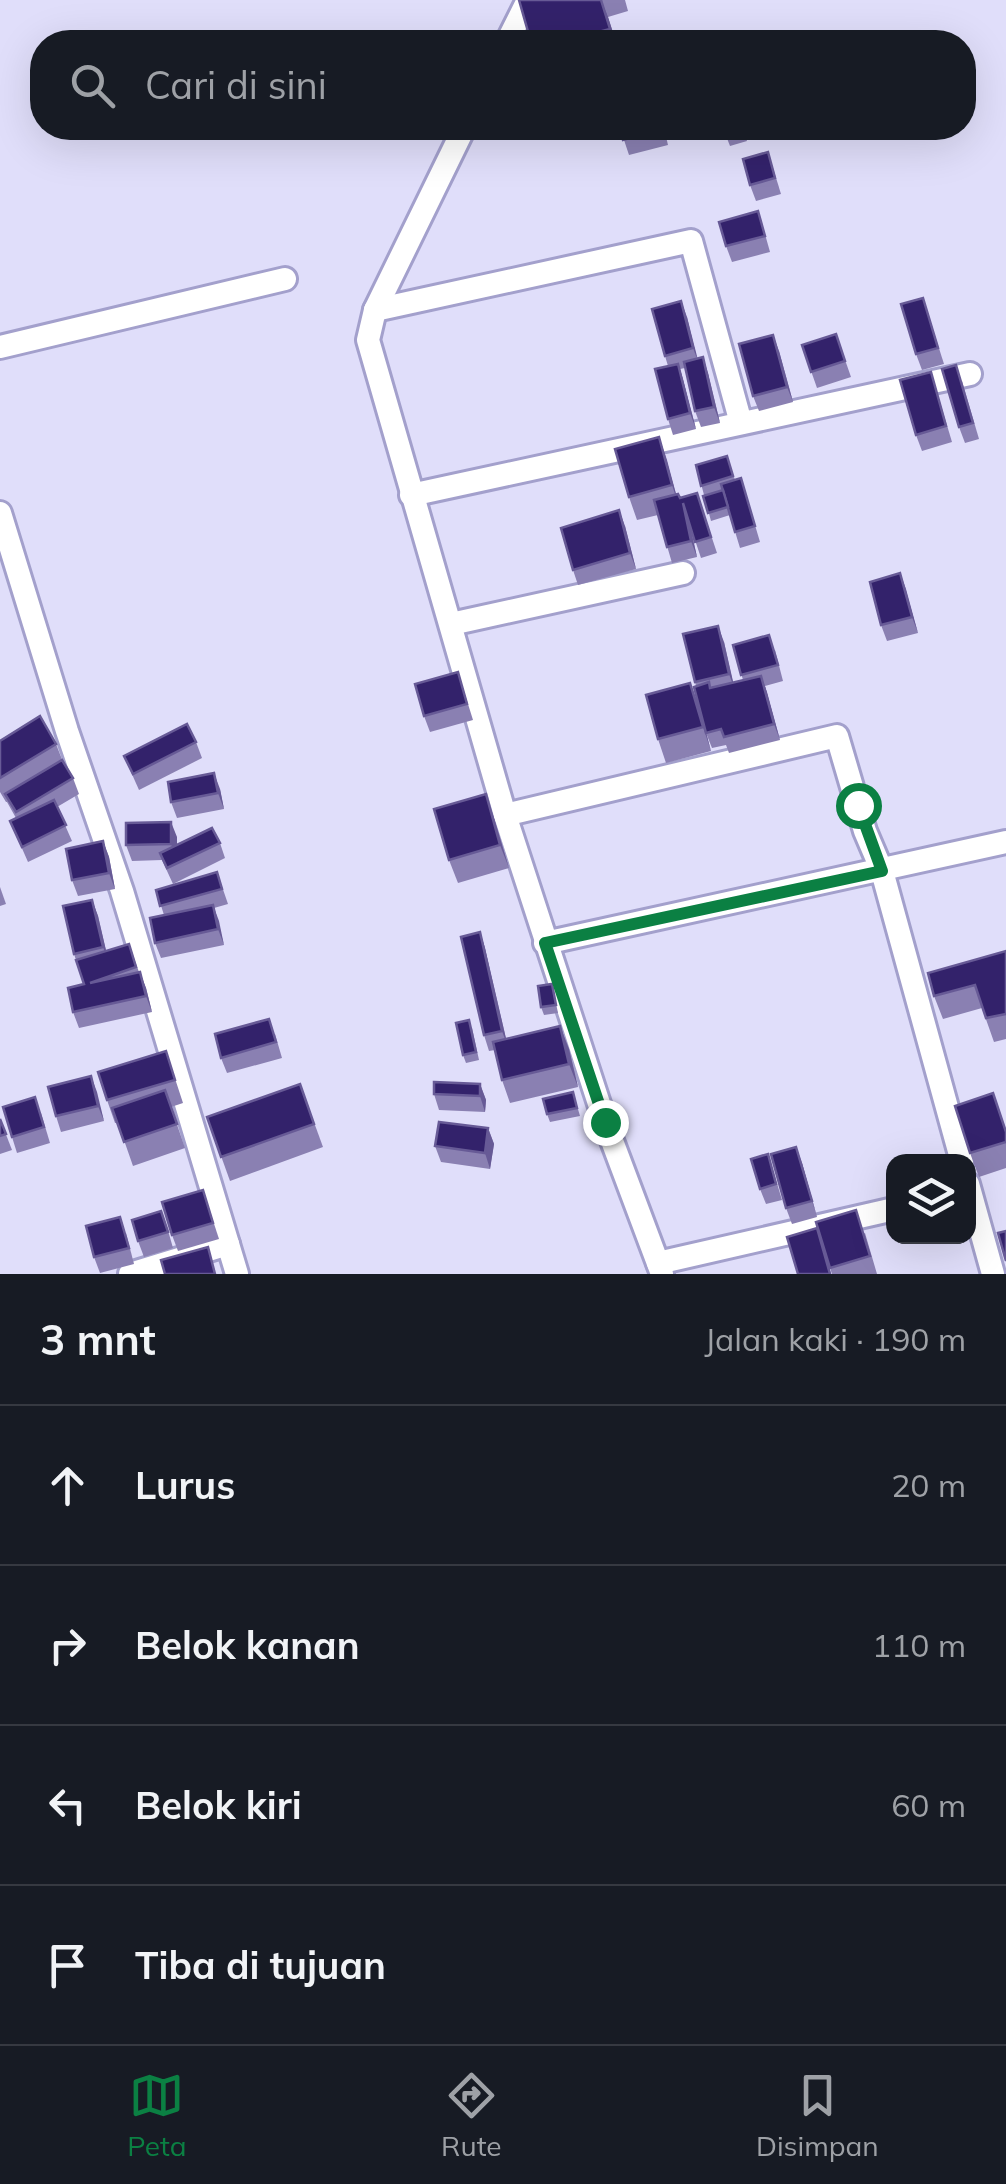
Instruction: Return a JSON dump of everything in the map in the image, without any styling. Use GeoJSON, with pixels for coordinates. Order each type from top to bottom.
{"type":"FeatureCollection","features":[{"type":"Feature","properties":{"kind":"street"},"geometry":{"type":"LineString","coordinates":[[512,30],[528,0]]}},
{"type":"Feature","properties":{"kind":"street"},"geometry":{"type":"LineString","coordinates":[[458,140],[375,310],[368,340],[410,495],[545,943],[605,1122],[660,1268],[886,1210]]}},
{"type":"Feature","properties":{"kind":"street"},"geometry":{"type":"LineString","coordinates":[[375,310],[690,240],[742,423]]}},
{"type":"Feature","properties":{"kind":"street"},"geometry":{"type":"LineString","coordinates":[[0,348],[285,279]]}},
{"type":"Feature","properties":{"kind":"street"},"geometry":{"type":"LineString","coordinates":[[410,495],[970,374]]}},
{"type":"Feature","properties":{"kind":"street"},"geometry":{"type":"LineString","coordinates":[[0,513],[6,552],[122,891],[237,1274]]}},
{"type":"Feature","properties":{"kind":"street"},"geometry":{"type":"LineString","coordinates":[[451,624],[684,572]]}},
{"type":"Feature","properties":{"kind":"street"},"geometry":{"type":"LineString","coordinates":[[505,815],[837,736],[865,831],[882,871],[960,1154]]}},
{"type":"Feature","properties":{"kind":"street"},"geometry":{"type":"LineString","coordinates":[[545,943],[1006,842]]}},
{"type":"Feature","properties":{"kind":"street"},"geometry":{"type":"LineString","coordinates":[[976,1213],[993,1274]]}},
{"type":"Feature","properties":{"kind":"street"},"geometry":{"type":"LineString","coordinates":[[130,1274],[228,1244]]}},
{"type":"Feature","properties":{"kind":"building"},"geometry":{"type":"Polygon","coordinates":[[[519,0],[601,0],[610,29],[606,30],[528,30],[519,0]]]}},
{"type":"Feature","properties":{"kind":"building"},"geometry":{"type":"Polygon","coordinates":[[[768,152],[775,178],[750,185],[743,159],[768,152]]]}},
{"type":"Feature","properties":{"kind":"building"},"geometry":{"type":"Polygon","coordinates":[[[758,211],[765,236],[726,246],[719,222],[758,211]]]}},
{"type":"Feature","properties":{"kind":"building"},"geometry":{"type":"Polygon","coordinates":[[[923,298],[938,348],[916,354],[901,304],[923,298]]]}},
{"type":"Feature","properties":{"kind":"building"},"geometry":{"type":"Polygon","coordinates":[[[681,301],[693,348],[665,356],[652,309],[681,301]]]}},
{"type":"Feature","properties":{"kind":"building"},"geometry":{"type":"Polygon","coordinates":[[[836,334],[845,361],[811,372],[802,345],[836,334]]]}},
{"type":"Feature","properties":{"kind":"building"},"geometry":{"type":"Polygon","coordinates":[[[773,335],[787,387],[753,396],[739,344],[773,335]]]}},
{"type":"Feature","properties":{"kind":"building"},"geometry":{"type":"Polygon","coordinates":[[[703,357],[714,407],[695,411],[684,362],[703,357]]]}},
{"type":"Feature","properties":{"kind":"building"},"geometry":{"type":"Polygon","coordinates":[[[678,364],[690,413],[668,419],[655,369],[678,364]]]}},
{"type":"Feature","properties":{"kind":"building"},"geometry":{"type":"Polygon","coordinates":[[[956,365],[973,423],[959,427],[942,369],[956,365]]]}},
{"type":"Feature","properties":{"kind":"building"},"geometry":{"type":"Polygon","coordinates":[[[931,372],[946,426],[916,435],[900,380],[931,372]]]}},
{"type":"Feature","properties":{"kind":"building"},"geometry":{"type":"Polygon","coordinates":[[[659,437],[672,485],[629,497],[615,449],[659,437]]]}},
{"type":"Feature","properties":{"kind":"building"},"geometry":{"type":"Polygon","coordinates":[[[727,456],[733,476],[701,486],[696,465],[727,456]]]}},
{"type":"Feature","properties":{"kind":"building"},"geometry":{"type":"Polygon","coordinates":[[[741,478],[755,526],[735,532],[721,484],[741,478]]]}},
{"type":"Feature","properties":{"kind":"building"},"geometry":{"type":"Polygon","coordinates":[[[723,490],[728,507],[708,513],[703,496],[723,490]]]}},
{"type":"Feature","properties":{"kind":"building"},"geometry":{"type":"Polygon","coordinates":[[[697,493],[711,537],[695,542],[683,503],[691,541],[667,547],[654,500],[697,493]]]}},
{"type":"Feature","properties":{"kind":"building"},"geometry":{"type":"Polygon","coordinates":[[[619,510],[630,553],[573,570],[561,528],[619,510]]]}},
{"type":"Feature","properties":{"kind":"building"},"geometry":{"type":"Polygon","coordinates":[[[900,573],[912,617],[881,625],[870,582],[900,573]]]}},
{"type":"Feature","properties":{"kind":"building"},"geometry":{"type":"Polygon","coordinates":[[[718,626],[729,674],[695,682],[683,634],[718,626]]]}},
{"type":"Feature","properties":{"kind":"building"},"geometry":{"type":"Polygon","coordinates":[[[769,635],[778,665],[741,675],[733,645],[769,635]]]}},
{"type":"Feature","properties":{"kind":"building"},"geometry":{"type":"Polygon","coordinates":[[[458,672],[467,704],[424,716],[415,684],[458,672]]]}},
{"type":"Feature","properties":{"kind":"building"},"geometry":{"type":"Polygon","coordinates":[[[761,676],[774,724],[724,737],[721,729],[706,733],[694,687],[709,682],[710,688],[761,676]]]}},
{"type":"Feature","properties":{"kind":"building"},"geometry":{"type":"Polygon","coordinates":[[[690,683],[703,727],[658,739],[646,695],[690,683]]]}},
{"type":"Feature","properties":{"kind":"building"},"geometry":{"type":"Polygon","coordinates":[[[40,716],[56,744],[0,778],[0,741],[40,716]]]}},
{"type":"Feature","properties":{"kind":"building"},"geometry":{"type":"Polygon","coordinates":[[[187,724],[196,742],[133,774],[124,756],[187,724]]]}},
{"type":"Feature","properties":{"kind":"building"},"geometry":{"type":"Polygon","coordinates":[[[62,760],[73,778],[16,812],[5,794],[62,760]]]}},
{"type":"Feature","properties":{"kind":"building"},"geometry":{"type":"Polygon","coordinates":[[[214,773],[218,793],[171,802],[168,782],[214,773]]]}},
{"type":"Feature","properties":{"kind":"building"},"geometry":{"type":"Polygon","coordinates":[[[486,794],[500,845],[449,860],[434,809],[486,794]]]}},
{"type":"Feature","properties":{"kind":"building"},"geometry":{"type":"Polygon","coordinates":[[[54,800],[66,825],[22,847],[10,821],[54,800]]]}},
{"type":"Feature","properties":{"kind":"building"},"geometry":{"type":"Polygon","coordinates":[[[171,822],[171,844],[126,845],[126,823],[171,822]]]}},
{"type":"Feature","properties":{"kind":"building"},"geometry":{"type":"Polygon","coordinates":[[[212,828],[220,843],[167,868],[160,853],[212,828]]]}},
{"type":"Feature","properties":{"kind":"building"},"geometry":{"type":"Polygon","coordinates":[[[103,841],[109,873],[72,880],[66,849],[103,841]]]}},
{"type":"Feature","properties":{"kind":"building"},"geometry":{"type":"Polygon","coordinates":[[[217,872],[222,889],[160,906],[156,890],[217,872]]]}},
{"type":"Feature","properties":{"kind":"building"},"geometry":{"type":"Polygon","coordinates":[[[92,900],[103,947],[74,954],[63,906],[92,900]]]}},
{"type":"Feature","properties":{"kind":"building"},"geometry":{"type":"Polygon","coordinates":[[[213,905],[218,929],[155,943],[150,918],[213,905]]]}},
{"type":"Feature","properties":{"kind":"building"},"geometry":{"type":"Polygon","coordinates":[[[480,932],[502,1031],[484,1035],[461,937],[480,932]]]}},
{"type":"Feature","properties":{"kind":"building"},"geometry":{"type":"Polygon","coordinates":[[[129,944],[136,967],[90,983],[140,972],[146,996],[73,1012],[68,988],[84,984],[76,960],[129,944]]]}},
{"type":"Feature","properties":{"kind":"building"},"geometry":{"type":"Polygon","coordinates":[[[1006,951],[1006,1014],[986,1018],[975,985],[934,996],[928,973],[1006,951]]]}},
{"type":"Feature","properties":{"kind":"building"},"geometry":{"type":"Polygon","coordinates":[[[552,984],[556,1005],[541,1007],[538,986],[552,984]]]}},
{"type":"Feature","properties":{"kind":"building"},"geometry":{"type":"Polygon","coordinates":[[[269,1019],[276,1042],[221,1058],[215,1034],[269,1019]]]}},
{"type":"Feature","properties":{"kind":"building"},"geometry":{"type":"Polygon","coordinates":[[[469,1020],[476,1052],[463,1055],[456,1023],[469,1020]]]}},
{"type":"Feature","properties":{"kind":"building"},"geometry":{"type":"Polygon","coordinates":[[[560,1026],[569,1064],[502,1080],[493,1042],[560,1026]]]}},
{"type":"Feature","properties":{"kind":"building"},"geometry":{"type":"Polygon","coordinates":[[[166,1051],[175,1080],[107,1100],[98,1072],[166,1051]]]}},
{"type":"Feature","properties":{"kind":"building"},"geometry":{"type":"Polygon","coordinates":[[[91,1076],[98,1106],[56,1116],[48,1087],[91,1076]]]}},
{"type":"Feature","properties":{"kind":"building"},"geometry":{"type":"Polygon","coordinates":[[[434,1082],[480,1084],[480,1096],[434,1094],[434,1082]]]}},
{"type":"Feature","properties":{"kind":"building"},"geometry":{"type":"Polygon","coordinates":[[[300,1084],[314,1124],[221,1157],[207,1117],[300,1084]]]}},
{"type":"Feature","properties":{"kind":"building"},"geometry":{"type":"Polygon","coordinates":[[[165,1090],[177,1124],[124,1142],[112,1108],[165,1090]]]}},
{"type":"Feature","properties":{"kind":"building"},"geometry":{"type":"Polygon","coordinates":[[[573,1092],[577,1108],[547,1114],[543,1099],[573,1092]]]}},
{"type":"Feature","properties":{"kind":"building"},"geometry":{"type":"Polygon","coordinates":[[[993,1093],[1006,1142],[970,1153],[955,1106],[993,1093]]]}},
{"type":"Feature","properties":{"kind":"building"},"geometry":{"type":"Polygon","coordinates":[[[35,1097],[44,1127],[12,1137],[3,1107],[35,1097]]]}},
{"type":"Feature","properties":{"kind":"building"},"geometry":{"type":"Polygon","coordinates":[[[439,1122],[488,1128],[485,1153],[435,1146],[439,1122]]]}},
{"type":"Feature","properties":{"kind":"building"},"geometry":{"type":"Polygon","coordinates":[[[796,1147],[812,1201],[786,1208],[771,1154],[796,1147]]]}},
{"type":"Feature","properties":{"kind":"building"},"geometry":{"type":"Polygon","coordinates":[[[768,1154],[776,1184],[760,1189],[751,1159],[768,1154]]]}},
{"type":"Feature","properties":{"kind":"building"},"geometry":{"type":"Polygon","coordinates":[[[203,1190],[213,1223],[172,1235],[162,1202],[203,1190]]]}},
{"type":"Feature","properties":{"kind":"building"},"geometry":{"type":"Polygon","coordinates":[[[856,1210],[870,1256],[830,1268],[816,1222],[856,1210]]]}},
{"type":"Feature","properties":{"kind":"building"},"geometry":{"type":"Polygon","coordinates":[[[161,1211],[168,1232],[138,1241],[132,1220],[161,1211]]]}},
{"type":"Feature","properties":{"kind":"building"},"geometry":{"type":"Polygon","coordinates":[[[120,1217],[129,1248],[94,1257],[86,1226],[120,1217]]]}},
{"type":"Feature","properties":{"kind":"building"},"geometry":{"type":"Polygon","coordinates":[[[817,1228],[830,1274],[798,1274],[787,1237],[817,1228]]]}},
{"type":"Feature","properties":{"kind":"building"},"geometry":{"type":"Polygon","coordinates":[[[1006,1231],[1006,1261],[998,1233],[1006,1231]]]}},
{"type":"Feature","properties":{"kind":"building"},"geometry":{"type":"Polygon","coordinates":[[[208,1247],[215,1274],[165,1274],[161,1260],[208,1247]]]}},
{"type":"Feature","properties":{"kind":"route"},"geometry":{"type":"LineString","coordinates":[[605,1122],[545,943],[882,871],[858,805]]}}]}
